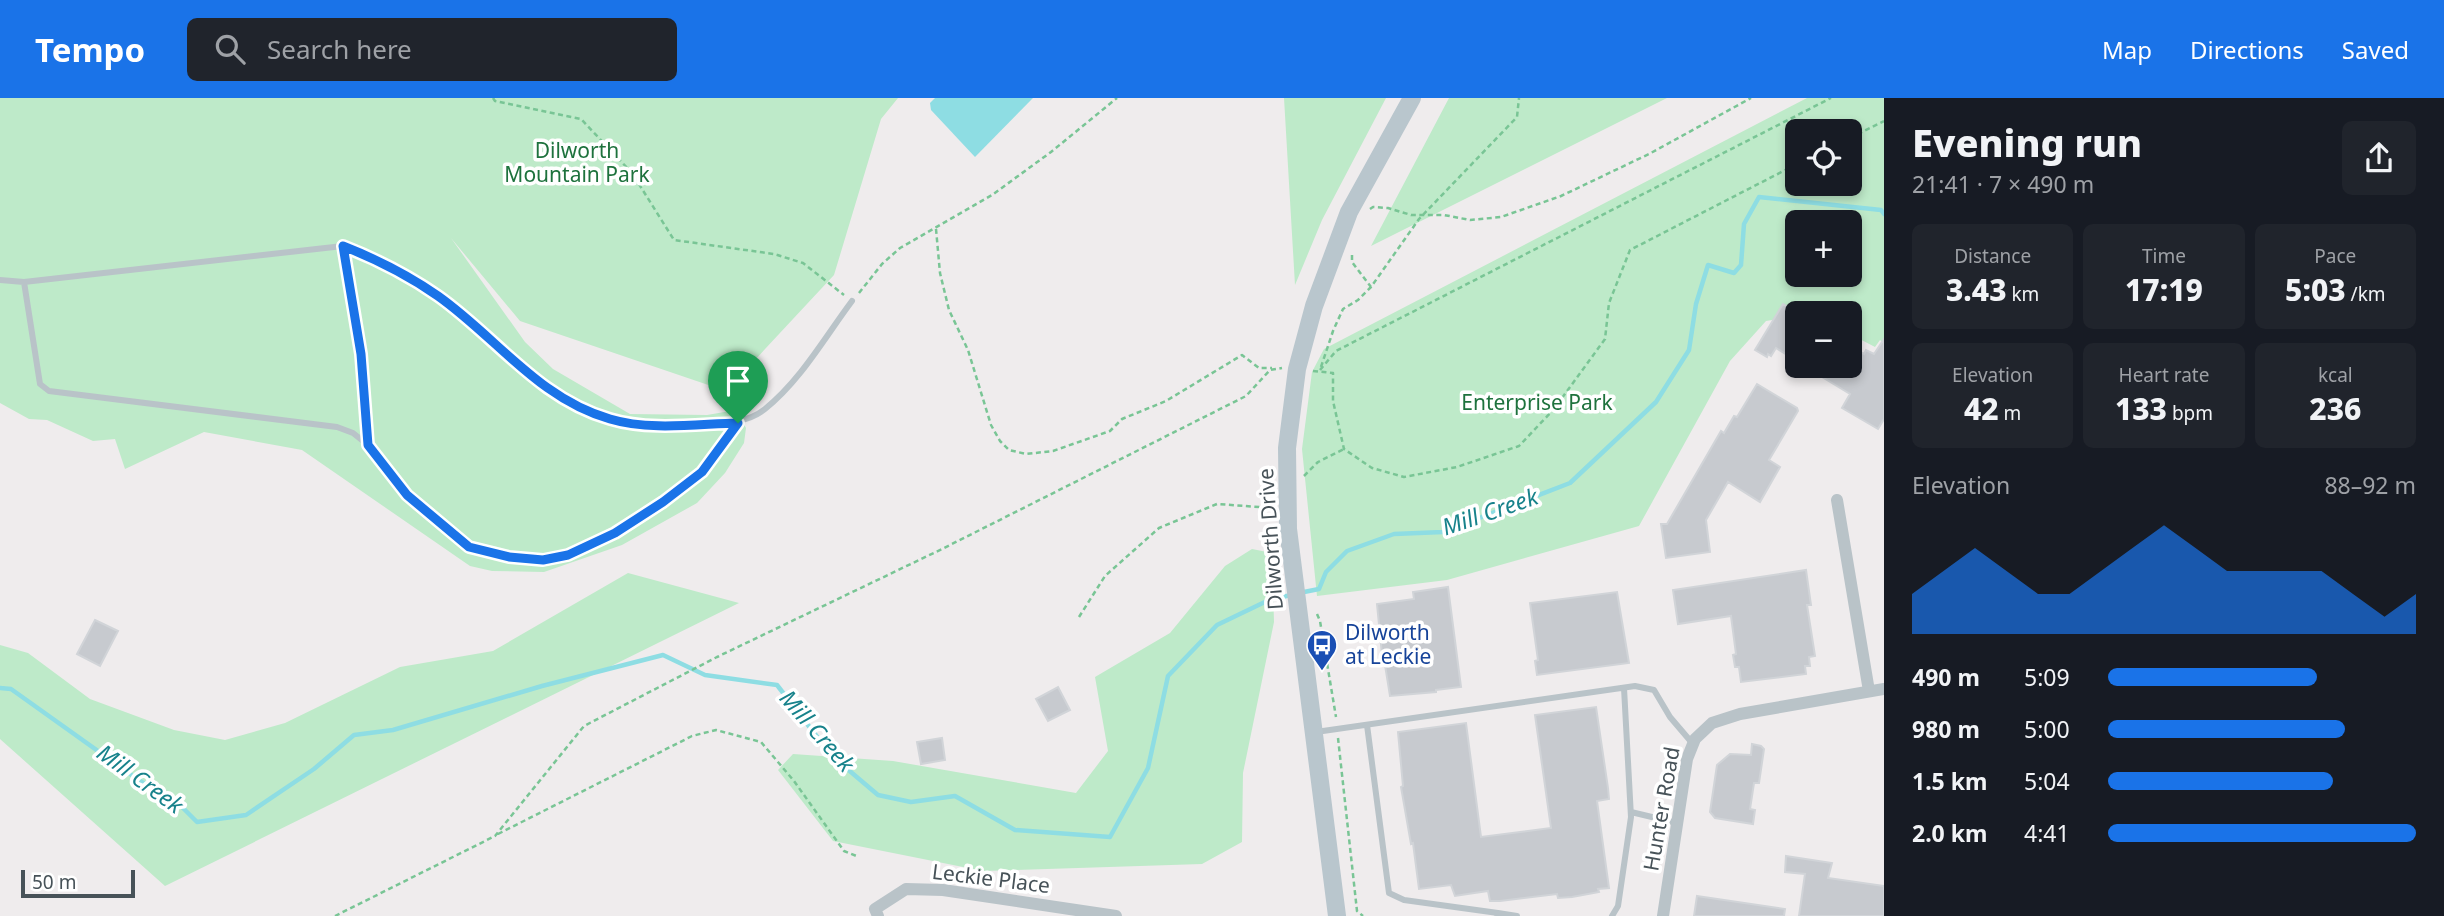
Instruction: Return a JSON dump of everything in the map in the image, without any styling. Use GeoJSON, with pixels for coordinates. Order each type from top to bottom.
{"type":"FeatureCollection","features":[{"type":"Feature","properties":{"kind":"main road","name":"Dilworth Drive"},"geometry":{"type":"LineString","coordinates":[[1337,916],[1314,733],[1305,606],[1296,586],[1286,506],[1287,448],[1297,369],[1309,326],[1349,212],[1412,98]]}},
{"type":"Feature","properties":{"kind":"street"},"geometry":{"type":"LineString","coordinates":[[1837,500],[1869,691]]}},
{"type":"Feature","properties":{"kind":"street","name":"Hunter Road"},"geometry":{"type":"LineString","coordinates":[[1664,916],[1687,759],[1695,739],[1712,723],[1740,714],[1884,689]]}},
{"type":"Feature","properties":{"kind":"street","name":"Leckie Place"},"geometry":{"type":"LineString","coordinates":[[878,916],[875,909],[906,889],[943,890],[1116,916]]}},
{"type":"Feature","properties":{"kind":"lane"},"geometry":{"type":"LineString","coordinates":[[0,280],[24,282],[343,246],[370,257],[438,296],[551,392],[579,408],[632,424],[738,423],[763,411],[789,387],[852,301]]}},
{"type":"Feature","properties":{"kind":"lane"},"geometry":{"type":"LineString","coordinates":[[343,246],[361,354],[368,445]]}},
{"type":"Feature","properties":{"kind":"lane"},"geometry":{"type":"LineString","coordinates":[[24,282],[40,384],[49,391],[337,428],[353,433],[368,445],[407,495],[469,547],[509,557],[543,560],[568,555],[615,533],[663,502],[702,472],[738,423]]}},
{"type":"Feature","properties":{"kind":"lane"},"geometry":{"type":"LineString","coordinates":[[1314,733],[1635,686],[1654,690],[1670,717],[1693,744]]}},
{"type":"Feature","properties":{"kind":"lane"},"geometry":{"type":"LineString","coordinates":[[1612,916],[1618,906],[1631,812],[1624,688]]}},
{"type":"Feature","properties":{"kind":"lane"},"geometry":{"type":"LineString","coordinates":[[1367,725],[1389,893],[1404,900],[1517,916]]}},
{"type":"Feature","properties":{"kind":"lane"},"geometry":{"type":"LineString","coordinates":[[1631,812],[1678,823]]}},
{"type":"Feature","properties":{"kind":"path"},"geometry":{"type":"LineString","coordinates":[[493,98],[495,101],[581,120],[632,173],[674,240],[774,254],[803,263],[852,301],[882,264],[900,248],[992,195],[1051,152],[1117,98]]}},
{"type":"Feature","properties":{"kind":"path"},"geometry":{"type":"LineString","coordinates":[[1320,370],[1343,309],[1358,300],[1371,287],[1423,215],[1517,117],[1519,98]]}},
{"type":"Feature","properties":{"kind":"path"},"geometry":{"type":"LineString","coordinates":[[1364,213],[1373,207],[1388,208],[1411,215],[1444,215],[1470,220],[1501,217],[1560,196],[1649,154],[1751,98]]}},
{"type":"Feature","properties":{"kind":"path"},"geometry":{"type":"LineString","coordinates":[[1320,370],[1336,351],[1831,98]]}},
{"type":"Feature","properties":{"kind":"path"},"geometry":{"type":"LineString","coordinates":[[1862,132],[1884,121]]}},
{"type":"Feature","properties":{"kind":"path"},"geometry":{"type":"LineString","coordinates":[[1320,370],[1333,373],[1333,401],[1344,449],[1372,468],[1404,477],[1457,467],[1519,446],[1554,409],[1605,340],[1609,303],[1630,250],[1785,170]]}},
{"type":"Feature","properties":{"kind":"path"},"geometry":{"type":"LineString","coordinates":[[495,836],[584,726],[717,657],[942,549],[1246,396],[1270,370],[1281,368],[1259,368],[1241,355],[1166,401],[1122,419],[1110,431],[1053,451],[1026,454],[1009,450],[1000,441],[992,425],[968,350],[950,310],[940,273],[936,229]]}},
{"type":"Feature","properties":{"kind":"path"},"geometry":{"type":"LineString","coordinates":[[1351,249],[1352,262],[1371,287]]}},
{"type":"Feature","properties":{"kind":"path"},"geometry":{"type":"LineString","coordinates":[[1303,477],[1318,462],[1344,449]]}},
{"type":"Feature","properties":{"kind":"path"},"geometry":{"type":"LineString","coordinates":[[1079,617],[1105,576],[1159,528],[1217,504],[1266,508],[1286,506]]}},
{"type":"Feature","properties":{"kind":"path"},"geometry":{"type":"LineString","coordinates":[[1305,606],[1320,621],[1338,730],[1357,911],[1363,916]]}},
{"type":"Feature","properties":{"kind":"path"},"geometry":{"type":"LineString","coordinates":[[334,916],[692,736],[716,730],[761,742],[794,781],[844,851],[859,857]]}},
{"type":"Feature","properties":{"kind":"green space","name":"Dilworth Mountain Park"},"geometry":{"type":"Polygon","coordinates":[[[0,98],[898,98],[881,119],[834,275],[726,391],[520,321],[451,238],[525,342],[553,369],[630,414],[707,415],[736,410],[746,428],[744,443],[725,473],[697,503],[622,545],[544,572],[492,571],[470,566],[302,450],[204,432],[125,469],[115,439],[93,441],[47,420],[29,419],[0,403],[0,98]]]}},
{"type":"Feature","properties":{"kind":"green space"},"geometry":{"type":"Polygon","coordinates":[[[1284,98],[1386,98],[1322,220],[1295,285],[1284,98]]]}},
{"type":"Feature","properties":{"kind":"green space"},"geometry":{"type":"Polygon","coordinates":[[[1449,98],[1667,98],[1371,246],[1449,98]]]}},
{"type":"Feature","properties":{"kind":"green space","name":"Enterprise Park"},"geometry":{"type":"Polygon","coordinates":[[[1807,98],[1884,98],[1884,343],[1880,340],[1875,347],[1862,340],[1862,301],[1785,301],[1785,318],[1766,321],[1730,361],[1639,526],[1447,580],[1317,596],[1302,449],[1312,372],[1324,349],[1807,98]]]}},
{"type":"Feature","properties":{"kind":"green space"},"geometry":{"type":"Polygon","coordinates":[[[1252,549],[1272,553],[1274,622],[1243,773],[1242,842],[1202,864],[983,871],[833,841],[778,770],[793,754],[893,761],[1076,793],[1108,751],[1095,677],[1170,633],[1225,566],[1252,549]]]}},
{"type":"Feature","properties":{"kind":"green space"},"geometry":{"type":"Polygon","coordinates":[[[628,573],[739,603],[165,886],[0,739],[0,645],[28,653],[90,699],[174,730],[225,740],[285,723],[400,667],[493,651],[628,573]]]}},
{"type":"Feature","properties":{"kind":"water"},"geometry":{"type":"Polygon","coordinates":[[[935,98],[1033,98],[975,157],[931,110],[930,103],[935,98]]]}},
{"type":"Feature","properties":{"kind":"building"},"geometry":{"type":"Polygon","coordinates":[[[1783,304],[1785,305],[1785,354],[1776,348],[1771,356],[1768,354],[1767,357],[1755,350],[1783,304]]]}},
{"type":"Feature","properties":{"kind":"building"},"geometry":{"type":"Polygon","coordinates":[[[1884,339],[1884,419],[1878,429],[1842,408],[1850,394],[1824,378],[1862,378],[1862,353],[1864,354],[1866,350],[1874,354],[1884,339]]]}},
{"type":"Feature","properties":{"kind":"building"},"geometry":{"type":"Polygon","coordinates":[[[1757,384],[1798,411],[1769,460],[1780,467],[1760,502],[1728,482],[1706,520],[1710,552],[1666,558],[1661,524],[1667,524],[1721,431],[1724,433],[1734,416],[1737,417],[1757,384]]]}},
{"type":"Feature","properties":{"kind":"building"},"geometry":{"type":"Polygon","coordinates":[[[1806,570],[1811,605],[1807,605],[1815,656],[1809,657],[1810,666],[1805,666],[1806,674],[1741,682],[1739,667],[1735,667],[1733,655],[1736,654],[1731,616],[1678,624],[1673,590],[1806,570]]]}},
{"type":"Feature","properties":{"kind":"building"},"geometry":{"type":"Polygon","coordinates":[[[1448,587],[1461,687],[1390,696],[1383,665],[1377,604],[1414,599],[1413,592],[1448,587]]]}},
{"type":"Feature","properties":{"kind":"building"},"geometry":{"type":"Polygon","coordinates":[[[1617,592],[1629,663],[1537,675],[1535,661],[1538,660],[1530,603],[1617,592]]]}},
{"type":"Feature","properties":{"kind":"building"},"geometry":{"type":"Polygon","coordinates":[[[95,620],[118,631],[100,666],[77,654],[95,620]]]}},
{"type":"Feature","properties":{"kind":"building"},"geometry":{"type":"Polygon","coordinates":[[[1058,687],[1070,710],[1048,721],[1036,699],[1058,687]]]}},
{"type":"Feature","properties":{"kind":"building"},"geometry":{"type":"Polygon","coordinates":[[[1596,707],[1609,799],[1597,801],[1609,888],[1572,897],[1558,898],[1557,894],[1500,901],[1490,901],[1488,891],[1455,896],[1451,885],[1419,889],[1401,787],[1398,732],[1466,723],[1481,837],[1551,828],[1535,715],[1596,707]]]}},
{"type":"Feature","properties":{"kind":"building"},"geometry":{"type":"Polygon","coordinates":[[[942,738],[945,760],[921,764],[917,742],[942,738]]]}},
{"type":"Feature","properties":{"kind":"building"},"geometry":{"type":"Polygon","coordinates":[[[1752,744],[1764,749],[1759,783],[1754,783],[1750,809],[1755,810],[1753,824],[1715,818],[1710,812],[1717,765],[1730,754],[1751,755],[1752,744]]]}},
{"type":"Feature","properties":{"kind":"building"},"geometry":{"type":"Polygon","coordinates":[[[1786,856],[1832,863],[1828,878],[1884,886],[1884,916],[1799,916],[1805,874],[1785,872],[1786,856]]]}},
{"type":"Feature","properties":{"kind":"building"},"geometry":{"type":"Polygon","coordinates":[[[1697,896],[1785,909],[1784,916],[1694,916],[1697,896]]]}},
{"type":"Feature","properties":{"kind":"waterway","name":"Mill Creek"},"geometry":{"type":"LineString","coordinates":[[1299,593],[1319,589],[1326,572],[1347,551],[1394,534],[1443,532],[1570,483],[1656,402],[1689,350],[1696,304],[1708,265],[1734,273],[1741,265],[1744,224],[1759,197],[1881,210],[1884,214]]}},
{"type":"Feature","properties":{"kind":"waterway","name":"Mill Creek"},"geometry":{"type":"LineString","coordinates":[[0,688],[11,689],[140,781],[177,802],[197,822],[246,815],[314,769],[354,735],[393,730],[542,686],[663,655],[705,675],[777,685],[832,756],[878,795],[911,802],[955,796],[1015,830],[1110,837],[1148,768],[1168,676],[1217,625],[1269,600],[1291,595]]}},
{"type":"Feature","properties":{"kind":"place","name":"Dilworth at Leckie"},"geometry":{"type":"Point","coordinates":[1322,672]}},
{"type":"Feature","properties":{"kind":"route"},"geometry":{"type":"LineString","coordinates":[[343,246],[370,257],[438,296],[551,392],[579,408],[632,424],[738,423],[702,472],[663,502],[615,533],[568,555],[543,560],[509,557],[469,547],[407,495],[368,445],[361,354],[343,246]]}}]}
